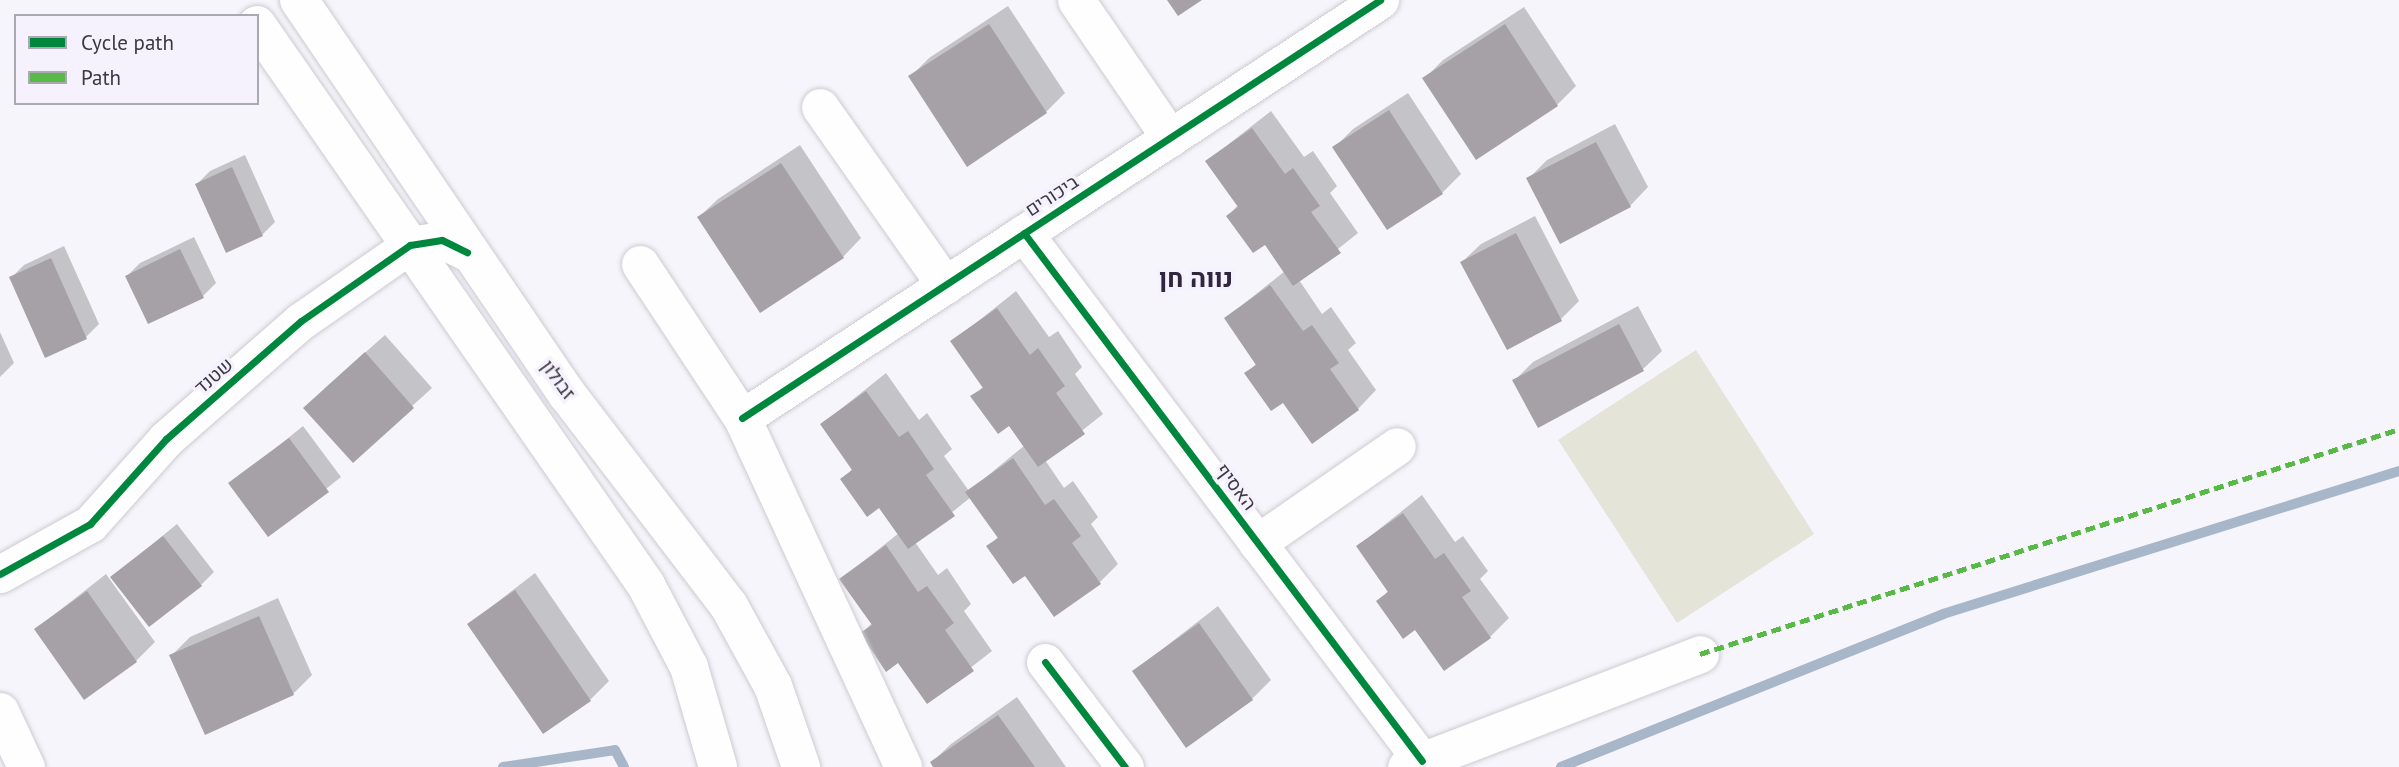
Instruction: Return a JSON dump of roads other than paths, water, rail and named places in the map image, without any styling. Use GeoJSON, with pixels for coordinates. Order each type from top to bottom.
{"type":"FeatureCollection","features":[{"type":"Feature","properties":{"kind":"main road","name":"זבולון"},"geometry":{"type":"LineString","coordinates":[[299,0],[467,252],[567,394],[729,606],[773,686],[801,767]]}},
{"type":"Feature","properties":{"kind":"main road"},"geometry":{"type":"LineString","coordinates":[[259,28],[646,585],[689,667],[718,767]]}},
{"type":"Feature","properties":{"kind":"street"},"geometry":{"type":"LineString","coordinates":[[1076,0],[1170,138]]}},
{"type":"Feature","properties":{"kind":"street","name":"ביכורים"},"geometry":{"type":"LineString","coordinates":[[742,418],[1380,0]]}},
{"type":"Feature","properties":{"kind":"street"},"geometry":{"type":"LineString","coordinates":[[820,107],[945,285]]}},
{"type":"Feature","properties":{"kind":"street","name":"האסיף"},"geometry":{"type":"LineString","coordinates":[[1024,233],[1257,542],[1414,764]]}},
{"type":"Feature","properties":{"kind":"street","name":"שטנד"},"geometry":{"type":"LineString","coordinates":[[0,574],[90,524],[166,439],[301,321],[410,245],[442,240],[467,252]]}},
{"type":"Feature","properties":{"kind":"street"},"geometry":{"type":"LineString","coordinates":[[640,264],[742,418],[903,767]]}},
{"type":"Feature","properties":{"kind":"street"},"geometry":{"type":"LineString","coordinates":[[1257,542],[1398,446]]}},
{"type":"Feature","properties":{"kind":"street"},"geometry":{"type":"LineString","coordinates":[[1414,764],[1700,654]]}},
{"type":"Feature","properties":{"kind":"street"},"geometry":{"type":"LineString","coordinates":[[1045,662],[1125,767]]}},
{"type":"Feature","properties":{"kind":"street"},"geometry":{"type":"LineString","coordinates":[[0,711],[26,767]]}},
{"type":"Feature","properties":{"kind":"waterway"},"geometry":{"type":"LineString","coordinates":[[1561,767],[1943,614],[2399,471]]}},
{"type":"Feature","properties":{"kind":"waterway"},"geometry":{"type":"LineString","coordinates":[[503,767],[615,750],[624,767]]}},
{"type":"Feature","properties":{"kind":"district","name":"נווה חן"},"geometry":{"type":"Point","coordinates":[1196,278]}}]}
